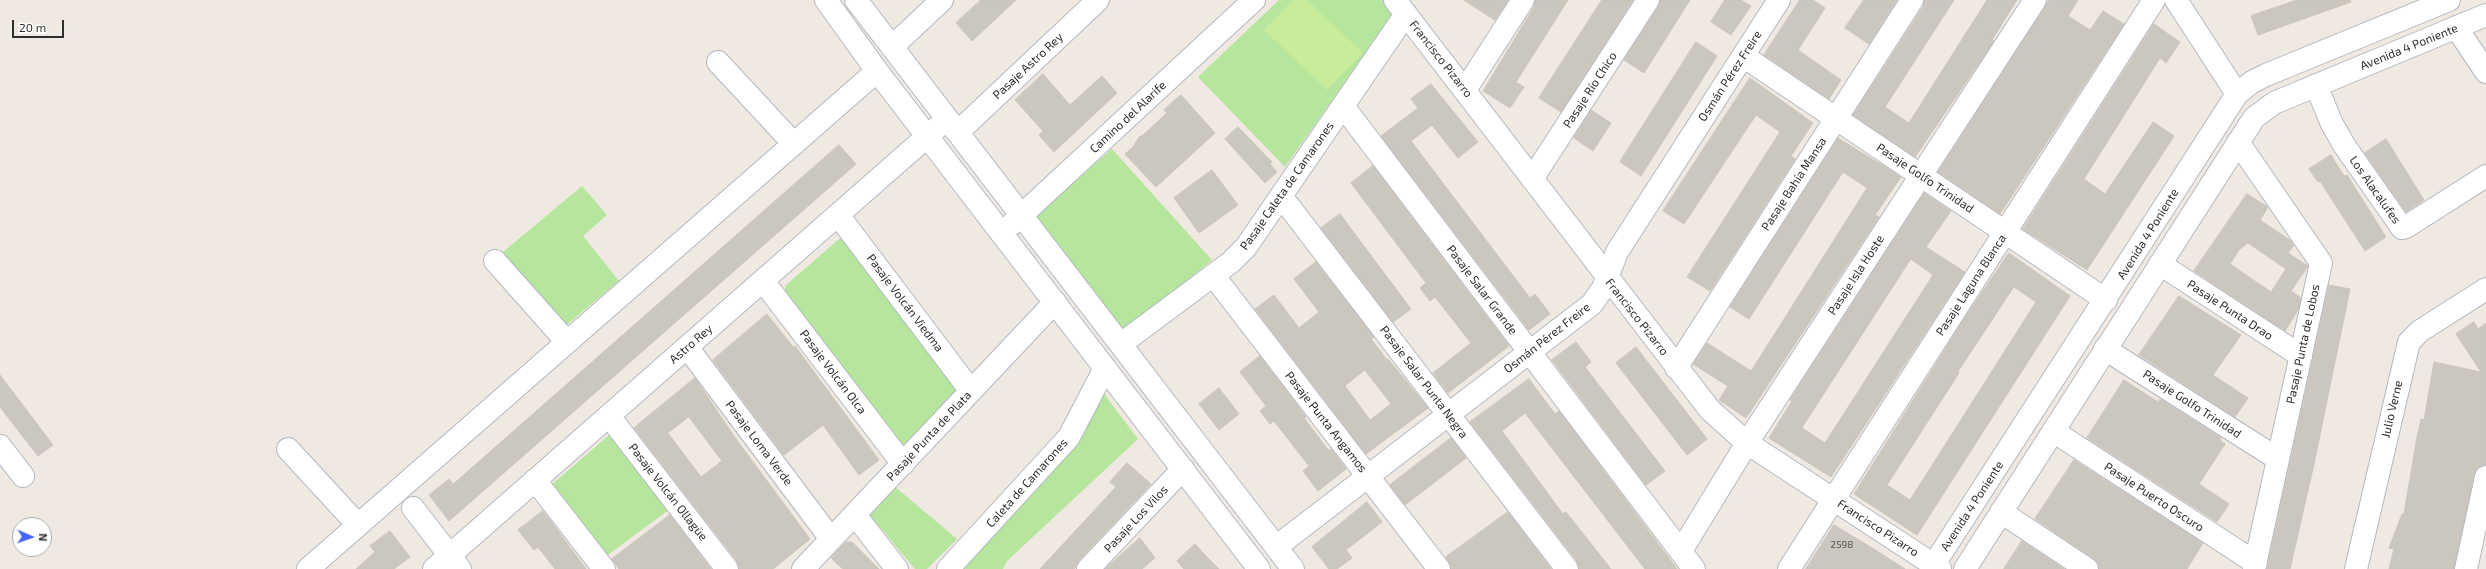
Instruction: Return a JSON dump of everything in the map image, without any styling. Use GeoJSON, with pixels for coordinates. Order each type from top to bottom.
{"type":"FeatureCollection","features":[{"type":"Feature","properties":{"kind":"street"},"geometry":{"type":"LineString","coordinates":[[826,0],[877,71],[1182,469],[1252,566]]}},
{"type":"Feature","properties":{"kind":"street"},"geometry":{"type":"LineString","coordinates":[[856,0],[1293,569]]}},
{"type":"Feature","properties":{"kind":"street"},"geometry":{"type":"LineString","coordinates":[[892,47],[942,0]]}},
{"type":"Feature","properties":{"kind":"street","name":"Pasaje Astro Rey"},"geometry":{"type":"LineString","coordinates":[[953,126],[1098,0]]}},
{"type":"Feature","properties":{"kind":"street","name":"Camino del Alarife"},"geometry":{"type":"LineString","coordinates":[[1002,233],[1254,0]]}},
{"type":"Feature","properties":{"kind":"street"},"geometry":{"type":"LineString","coordinates":[[1465,90],[1523,0]]}},
{"type":"Feature","properties":{"kind":"street","name":"Pasaje Río Chico"},"geometry":{"type":"LineString","coordinates":[[1532,180],[1648,0]]}},
{"type":"Feature","properties":{"kind":"street","name":"Osmán Pérez Freire"},"geometry":{"type":"LineString","coordinates":[[1276,547],[1586,310],[1597,298],[1616,252],[1779,0]]}},
{"type":"Feature","properties":{"kind":"street","name":"Pasaje Bahía Mansa"},"geometry":{"type":"LineString","coordinates":[[1676,368],[1912,0]]}},
{"type":"Feature","properties":{"kind":"street","name":"Pasaje Isla Hoste"},"geometry":{"type":"LineString","coordinates":[[1681,551],[1747,443],[2035,0]]}},
{"type":"Feature","properties":{"kind":"street","name":"Pasaje Laguna Blanca"},"geometry":{"type":"LineString","coordinates":[[1789,569],[2154,0]]}},
{"type":"Feature","properties":{"kind":"street"},"geometry":{"type":"LineString","coordinates":[[2176,0],[2237,94]]}},
{"type":"Feature","properties":{"kind":"street","name":"Avenida 4 Poniente"},"geometry":{"type":"LineString","coordinates":[[1935,568],[2237,94],[2248,85],[2266,75],[2449,0]]}},
{"type":"Feature","properties":{"kind":"street","name":"Francisco Pizarro"},"geometry":{"type":"LineString","coordinates":[[1399,4],[1606,277],[1710,410],[1747,443],[1834,499],[1935,568]]}},
{"type":"Feature","properties":{"kind":"street","name":"Pasaje Caleta de Camarones"},"geometry":{"type":"LineString","coordinates":[[1121,344],[1213,275],[1246,247],[1343,106],[1399,4]]}},
{"type":"Feature","properties":{"kind":"street","name":"Avenida 4 Poniente"},"geometry":{"type":"LineString","coordinates":[[1965,569],[2251,121],[2262,110],[2316,85],[2486,15]]}},
{"type":"Feature","properties":{"kind":"street"},"geometry":{"type":"LineString","coordinates":[[2456,27],[2486,72]]}},
{"type":"Feature","properties":{"kind":"street","name":"Pasaje Golfo Trinidad"},"geometry":{"type":"LineString","coordinates":[[1743,56],[2106,300]]}},
{"type":"Feature","properties":{"kind":"street"},"geometry":{"type":"LineString","coordinates":[[718,62],[794,144]]}},
{"type":"Feature","properties":{"kind":"street"},"geometry":{"type":"LineString","coordinates":[[308,569],[877,71]]}},
{"type":"Feature","properties":{"kind":"street","name":"Los Alacalufes"},"geometry":{"type":"LineString","coordinates":[[2316,85],[2332,124],[2344,145],[2402,228],[2406,227],[2486,176]]}},
{"type":"Feature","properties":{"kind":"street","name":"Pasaje Salar Grande"},"geometry":{"type":"LineString","coordinates":[[1343,106],[1694,569]]}},
{"type":"Feature","properties":{"kind":"street","name":"Astro Rey"},"geometry":{"type":"LineString","coordinates":[[448,565],[536,480],[928,136],[953,126]]}},
{"type":"Feature","properties":{"kind":"street","name":"Pasaje Punta de Lobos"},"geometry":{"type":"LineString","coordinates":[[2238,142],[2321,263],[2255,566]]}},
{"type":"Feature","properties":{"kind":"street","name":"Pasaje Salar Punta Negra"},"geometry":{"type":"LineString","coordinates":[[1281,196],[1567,569]]}},
{"type":"Feature","properties":{"kind":"street","name":"Pasaje Volcán Viedma"},"geometry":{"type":"LineString","coordinates":[[838,215],[971,391]]}},
{"type":"Feature","properties":{"kind":"street"},"geometry":{"type":"LineString","coordinates":[[494,261],[568,342]]}},
{"type":"Feature","properties":{"kind":"street","name":"Pasaje Punta Drao"},"geometry":{"type":"LineString","coordinates":[[2160,264],[2301,356]]}},
{"type":"Feature","properties":{"kind":"street","name":"Pasaje Punta Angamos"},"geometry":{"type":"LineString","coordinates":[[1213,275],[1439,569]]}},
{"type":"Feature","properties":{"kind":"street","name":"Pasaje Volcán Olca"},"geometry":{"type":"LineString","coordinates":[[763,281],[903,464]]}},
{"type":"Feature","properties":{"kind":"street","name":"Julio Verne"},"geometry":{"type":"LineString","coordinates":[[2356,569],[2409,342],[2420,331],[2486,289]]}},
{"type":"Feature","properties":{"kind":"street","name":"Pasaje Punta de Plata"},"geometry":{"type":"LineString","coordinates":[[802,569],[855,515],[1055,302]]}},
{"type":"Feature","properties":{"kind":"street","name":"Pasaje Loma Verde"},"geometry":{"type":"LineString","coordinates":[[687,347],[831,539]]}},
{"type":"Feature","properties":{"kind":"street","name":"Pasaje Golfo Trinidad"},"geometry":{"type":"LineString","coordinates":[[2106,349],[2278,459]]}},
{"type":"Feature","properties":{"kind":"street","name":"Caleta de Camarones"},"geometry":{"type":"LineString","coordinates":[[948,569],[1069,437],[1105,368]]}},
{"type":"Feature","properties":{"kind":"street","name":"Pasaje Volcán Ollagüe"},"geometry":{"type":"LineString","coordinates":[[609,416],[728,569]]}},
{"type":"Feature","properties":{"kind":"street","name":"Pasaje Puerto Oscuro"},"geometry":{"type":"LineString","coordinates":[[2053,431],[2255,566]]}},
{"type":"Feature","properties":{"kind":"street"},"geometry":{"type":"LineString","coordinates":[[0,446],[23,476]]}},
{"type":"Feature","properties":{"kind":"street"},"geometry":{"type":"LineString","coordinates":[[288,449],[358,525]]}},
{"type":"Feature","properties":{"kind":"street","name":"Pasaje Los Vilos"},"geometry":{"type":"LineString","coordinates":[[1088,569],[1182,469]]}},
{"type":"Feature","properties":{"kind":"street"},"geometry":{"type":"LineString","coordinates":[[2466,569],[2480,536],[2486,477]]}},
{"type":"Feature","properties":{"kind":"street"},"geometry":{"type":"LineString","coordinates":[[536,480],[604,569]]}},
{"type":"Feature","properties":{"kind":"street"},"geometry":{"type":"LineString","coordinates":[[413,508],[448,565]]}},
{"type":"Feature","properties":{"kind":"street"},"geometry":{"type":"LineString","coordinates":[[2001,512],[2087,569]]}},
{"type":"Feature","properties":{"kind":"street"},"geometry":{"type":"LineString","coordinates":[[855,515],[897,569]]}},
{"type":"Feature","properties":{"kind":"green space"},"geometry":{"type":"Polygon","coordinates":[[[1279,0],[1382,0],[1393,14],[1285,167],[1198,77],[1279,0]]]}},
{"type":"Feature","properties":{"kind":"green space"},"geometry":{"type":"Polygon","coordinates":[[[1293,0],[1307,0],[1363,53],[1327,90],[1264,30],[1293,0]]]}},
{"type":"Feature","properties":{"kind":"green space"},"geometry":{"type":"Polygon","coordinates":[[[1112,149],[1212,260],[1122,334],[1034,217],[1112,149]]]}},
{"type":"Feature","properties":{"kind":"green space"},"geometry":{"type":"Polygon","coordinates":[[[582,186],[607,215],[583,236],[619,281],[565,326],[503,252],[582,186]]]}},
{"type":"Feature","properties":{"kind":"green space"},"geometry":{"type":"Polygon","coordinates":[[[845,234],[960,388],[903,446],[784,292],[786,285],[845,234]]]}},
{"type":"Feature","properties":{"kind":"green space"},"geometry":{"type":"Polygon","coordinates":[[[1098,386],[1138,439],[1007,561],[1003,569],[958,569],[1098,386]]]}},
{"type":"Feature","properties":{"kind":"green space"},"geometry":{"type":"Polygon","coordinates":[[[615,430],[674,506],[605,557],[550,486],[615,430]]]}},
{"type":"Feature","properties":{"kind":"green space"},"geometry":{"type":"Polygon","coordinates":[[[894,486],[957,539],[927,569],[915,569],[868,513],[894,486]]]}},
{"type":"Feature","properties":{"kind":"building"},"geometry":{"type":"Polygon","coordinates":[[[981,0],[1016,0],[972,41],[956,23],[981,0]]]}},
{"type":"Feature","properties":{"kind":"building"},"geometry":{"type":"Polygon","coordinates":[[[1464,0],[1508,0],[1495,20],[1464,0]]]}},
{"type":"Feature","properties":{"kind":"building"},"geometry":{"type":"Polygon","coordinates":[[[1535,0],[1568,0],[1516,82],[1524,87],[1510,108],[1483,91],[1534,7],[1535,0]]]}},
{"type":"Feature","properties":{"kind":"building"},"geometry":{"type":"Polygon","coordinates":[[[1602,0],[1633,0],[1561,112],[1539,98],[1602,0]]]}},
{"type":"Feature","properties":{"kind":"building"},"geometry":{"type":"Polygon","coordinates":[[[1660,0],[1690,0],[1644,73],[1624,60],[1658,7],[1660,0]]]}},
{"type":"Feature","properties":{"kind":"building"},"geometry":{"type":"Polygon","coordinates":[[[1725,0],[1741,0],[1751,6],[1731,35],[1711,22],[1725,0]]]}},
{"type":"Feature","properties":{"kind":"building"},"geometry":{"type":"Polygon","coordinates":[[[1800,0],[1813,0],[1825,8],[1798,50],[1841,80],[1829,99],[1764,55],[1800,0]]]}},
{"type":"Feature","properties":{"kind":"building"},"geometry":{"type":"Polygon","coordinates":[[[1864,0],[1897,0],[1869,44],[1845,28],[1864,0]]]}},
{"type":"Feature","properties":{"kind":"building"},"geometry":{"type":"Polygon","coordinates":[[[1924,0],[1954,0],[1885,107],[1909,123],[1987,0],[2017,0],[1992,40],[1994,41],[1915,157],[1853,115],[1923,7],[1924,0]]]}},
{"type":"Feature","properties":{"kind":"building"},"geometry":{"type":"Polygon","coordinates":[[[2049,0],[2078,0],[2068,16],[2090,30],[2103,11],[2124,24],[2000,214],[1938,172],[2049,0]]]}},
{"type":"Feature","properties":{"kind":"building"},"geometry":{"type":"Polygon","coordinates":[[[2297,0],[2350,0],[2351,2],[2258,35],[2251,16],[2297,0]]]}},
{"type":"Feature","properties":{"kind":"building"},"geometry":{"type":"Polygon","coordinates":[[[2154,24],[2180,42],[2166,63],[2160,58],[2084,179],[2105,194],[2153,122],[2174,136],[2087,270],[2023,229],[2154,24]]]}},
{"type":"Feature","properties":{"kind":"building"},"geometry":{"type":"Polygon","coordinates":[[[1696,42],[1717,56],[1641,176],[1620,162],[1696,42]]]}},
{"type":"Feature","properties":{"kind":"building"},"geometry":{"type":"Polygon","coordinates":[[[1043,74],[1070,105],[1102,76],[1117,93],[1054,152],[1039,135],[1043,131],[1015,100],[1043,74]]]}},
{"type":"Feature","properties":{"kind":"building"},"geometry":{"type":"Polygon","coordinates":[[[1750,78],[1813,123],[1791,156],[1795,159],[1710,291],[1687,277],[1780,132],[1756,115],[1684,224],[1663,211],[1750,78]]]}},
{"type":"Feature","properties":{"kind":"building"},"geometry":{"type":"Polygon","coordinates":[[[1431,84],[1478,142],[1458,158],[1432,125],[1411,141],[1530,298],[1535,294],[1550,314],[1529,330],[1381,136],[1418,108],[1411,99],[1431,84]]]}},
{"type":"Feature","properties":{"kind":"building"},"geometry":{"type":"Polygon","coordinates":[[[1181,95],[1215,133],[1156,187],[1125,154],[1133,147],[1139,137],[1167,113],[1164,110],[1181,95]]]}},
{"type":"Feature","properties":{"kind":"building"},"geometry":{"type":"Polygon","coordinates":[[[1591,110],[1611,123],[1593,151],[1574,138],[1591,110]]]}},
{"type":"Feature","properties":{"kind":"building"},"geometry":{"type":"Polygon","coordinates":[[[1238,127],[1272,162],[1270,164],[1277,172],[1265,183],[1225,139],[1238,127]]]}},
{"type":"Feature","properties":{"kind":"building"},"geometry":{"type":"Polygon","coordinates":[[[1838,138],[1901,177],[1875,215],[1879,217],[1746,418],[1719,400],[1728,386],[1693,364],[1707,343],[1751,371],[1867,188],[1843,172],[1749,319],[1730,307],[1838,138]]]}},
{"type":"Feature","properties":{"kind":"building"},"geometry":{"type":"Polygon","coordinates":[[[2386,139],[2424,200],[2406,212],[2365,153],[2386,139]]]}},
{"type":"Feature","properties":{"kind":"building"},"geometry":{"type":"Polygon","coordinates":[[[839,145],[856,164],[449,521],[429,495],[449,479],[453,484],[839,145]]]}},
{"type":"Feature","properties":{"kind":"building"},"geometry":{"type":"Polygon","coordinates":[[[2331,155],[2344,176],[2347,175],[2386,237],[2365,251],[2320,181],[2318,182],[2309,169],[2331,155]]]}},
{"type":"Feature","properties":{"kind":"building"},"geometry":{"type":"Polygon","coordinates":[[[1373,166],[1509,346],[1448,393],[1433,373],[1471,343],[1435,297],[1430,301],[1420,288],[1426,283],[1351,183],[1373,166]]]}},
{"type":"Feature","properties":{"kind":"building"},"geometry":{"type":"Polygon","coordinates":[[[1212,170],[1238,205],[1199,233],[1174,198],[1212,170]]]}},
{"type":"Feature","properties":{"kind":"building"},"geometry":{"type":"Polygon","coordinates":[[[1924,193],[1951,211],[1926,247],[1965,272],[1831,477],[1769,438],[1792,401],[1790,400],[1924,193]],[[1911,259],[1802,428],[1825,443],[1933,275],[1911,259]]]}},
{"type":"Feature","properties":{"kind":"building"},"geometry":{"type":"Polygon","coordinates":[[[2247,194],[2268,207],[2260,220],[2291,241],[2294,245],[2288,253],[2308,266],[2291,291],[2301,298],[2298,310],[2285,331],[2194,271],[2247,194]],[[2248,243],[2239,250],[2230,264],[2271,292],[2286,269],[2248,243]]]}},
{"type":"Feature","properties":{"kind":"building"},"geometry":{"type":"Polygon","coordinates":[[[1340,214],[1411,309],[1393,322],[1321,228],[1340,214]]]}},
{"type":"Feature","properties":{"kind":"building"},"geometry":{"type":"Polygon","coordinates":[[[2009,253],[2070,296],[1917,535],[1854,494],[1968,313],[2009,253]],[[2014,287],[1958,372],[1959,373],[1887,485],[1910,500],[2036,302],[2014,287]]]}},
{"type":"Feature","properties":{"kind":"building"},"geometry":{"type":"Polygon","coordinates":[[[1316,262],[1374,337],[1371,339],[1387,360],[1388,359],[1428,408],[1366,454],[1255,309],[1274,295],[1299,328],[1319,312],[1294,279],[1316,262]],[[1365,370],[1345,386],[1370,420],[1391,404],[1365,370]]]}},
{"type":"Feature","properties":{"kind":"building"},"geometry":{"type":"Polygon","coordinates":[[[2329,285],[2350,289],[2314,464],[2290,569],[2267,569],[2329,285]]]}},
{"type":"Feature","properties":{"kind":"building"},"geometry":{"type":"Polygon","coordinates":[[[2179,296],[2241,335],[2213,375],[2248,398],[2235,417],[2139,355],[2179,296]]]}},
{"type":"Feature","properties":{"kind":"building"},"geometry":{"type":"Polygon","coordinates":[[[767,314],[793,347],[795,346],[879,460],[859,475],[823,425],[784,455],[713,360],[767,314]]]}},
{"type":"Feature","properties":{"kind":"building"},"geometry":{"type":"Polygon","coordinates":[[[2474,322],[2478,329],[2486,323],[2486,461],[2485,465],[2477,468],[2474,474],[2454,569],[2389,569],[2394,549],[2389,548],[2402,514],[2404,514],[2417,437],[2421,419],[2424,420],[2434,362],[2481,372],[2456,334],[2474,322]]]}},
{"type":"Feature","properties":{"kind":"building"},"geometry":{"type":"Polygon","coordinates":[[[1576,342],[1591,362],[1585,367],[1665,471],[1646,485],[1552,360],[1576,342]]]}},
{"type":"Feature","properties":{"kind":"building"},"geometry":{"type":"Polygon","coordinates":[[[1636,347],[1707,439],[1687,455],[1616,363],[1636,347]]]}},
{"type":"Feature","properties":{"kind":"building"},"geometry":{"type":"Polygon","coordinates":[[[1260,356],[1306,417],[1304,418],[1329,451],[1331,449],[1346,469],[1318,491],[1303,471],[1309,466],[1274,421],[1270,424],[1260,411],[1266,406],[1240,372],[1260,356]]]}},
{"type":"Feature","properties":{"kind":"building"},"geometry":{"type":"Polygon","coordinates":[[[0,375],[53,445],[38,456],[0,407],[0,375]]]}},
{"type":"Feature","properties":{"kind":"building"},"geometry":{"type":"Polygon","coordinates":[[[695,378],[736,439],[810,539],[773,569],[739,569],[737,561],[634,428],[695,378]],[[689,417],[668,433],[701,477],[722,461],[689,417]]]}},
{"type":"Feature","properties":{"kind":"building"},"geometry":{"type":"Polygon","coordinates":[[[1529,379],[1555,414],[1559,411],[1677,569],[1645,569],[1525,413],[1502,431],[1563,514],[1566,512],[1611,569],[1579,569],[1577,561],[1470,422],[1529,379]]]}},
{"type":"Feature","properties":{"kind":"building"},"geometry":{"type":"Polygon","coordinates":[[[2124,380],[2158,402],[2160,399],[2221,438],[2220,440],[2225,444],[2199,484],[2229,504],[2217,522],[2087,438],[2124,380]]]}},
{"type":"Feature","properties":{"kind":"building"},"geometry":{"type":"Polygon","coordinates":[[[1219,388],[1239,414],[1219,430],[1199,404],[1219,388]]]}},
{"type":"Feature","properties":{"kind":"building"},"geometry":{"type":"Polygon","coordinates":[[[1451,438],[1466,458],[1405,505],[1390,485],[1451,438]]]}},
{"type":"Feature","properties":{"kind":"building"},"geometry":{"type":"Polygon","coordinates":[[[2074,460],[2203,543],[2187,569],[2099,569],[2094,559],[2035,519],[2074,460]]]}},
{"type":"Feature","properties":{"kind":"building"},"geometry":{"type":"Polygon","coordinates":[[[1127,463],[1151,484],[1079,560],[1074,569],[1040,569],[1116,487],[1110,482],[1127,463]]]}},
{"type":"Feature","properties":{"kind":"building"},"geometry":{"type":"Polygon","coordinates":[[[1367,502],[1382,522],[1346,550],[1352,558],[1337,569],[1329,569],[1312,547],[1367,502]]]}},
{"type":"Feature","properties":{"kind":"building"},"geometry":{"type":"Polygon","coordinates":[[[543,511],[586,569],[555,569],[538,547],[534,550],[518,530],[543,511]]]}},
{"type":"Feature","properties":{"kind":"building"},"geometry":{"type":"Polygon","coordinates":[[[1508,512],[1551,569],[1451,569],[1446,557],[1508,512]]]}},
{"type":"Feature","properties":{"kind":"building"},"geometry":{"type":"Polygon","coordinates":[[[670,515],[711,569],[619,569],[612,559],[670,515]]]}},
{"type":"Feature","properties":{"kind":"building"},"geometry":{"type":"Polygon","coordinates":[[[1834,525],[1877,551],[1905,569],[1806,569],[1834,525]]]}},
{"type":"Feature","properties":{"kind":"building"},"geometry":{"type":"Polygon","coordinates":[[[390,531],[410,557],[394,569],[356,569],[375,552],[370,546],[390,531]]]}},
{"type":"Feature","properties":{"kind":"building"},"geometry":{"type":"Polygon","coordinates":[[[1140,538],[1155,558],[1142,569],[1105,569],[1140,538]]]}},
{"type":"Feature","properties":{"kind":"building"},"geometry":{"type":"Polygon","coordinates":[[[2022,541],[2064,569],[2004,569],[2022,541]]]}},
{"type":"Feature","properties":{"kind":"building"},"geometry":{"type":"Polygon","coordinates":[[[846,542],[852,542],[879,569],[843,569],[831,558],[846,542]]]}},
{"type":"Feature","properties":{"kind":"building"},"geometry":{"type":"Polygon","coordinates":[[[1195,544],[1219,569],[1184,569],[1177,561],[1195,544]]]}}]}
